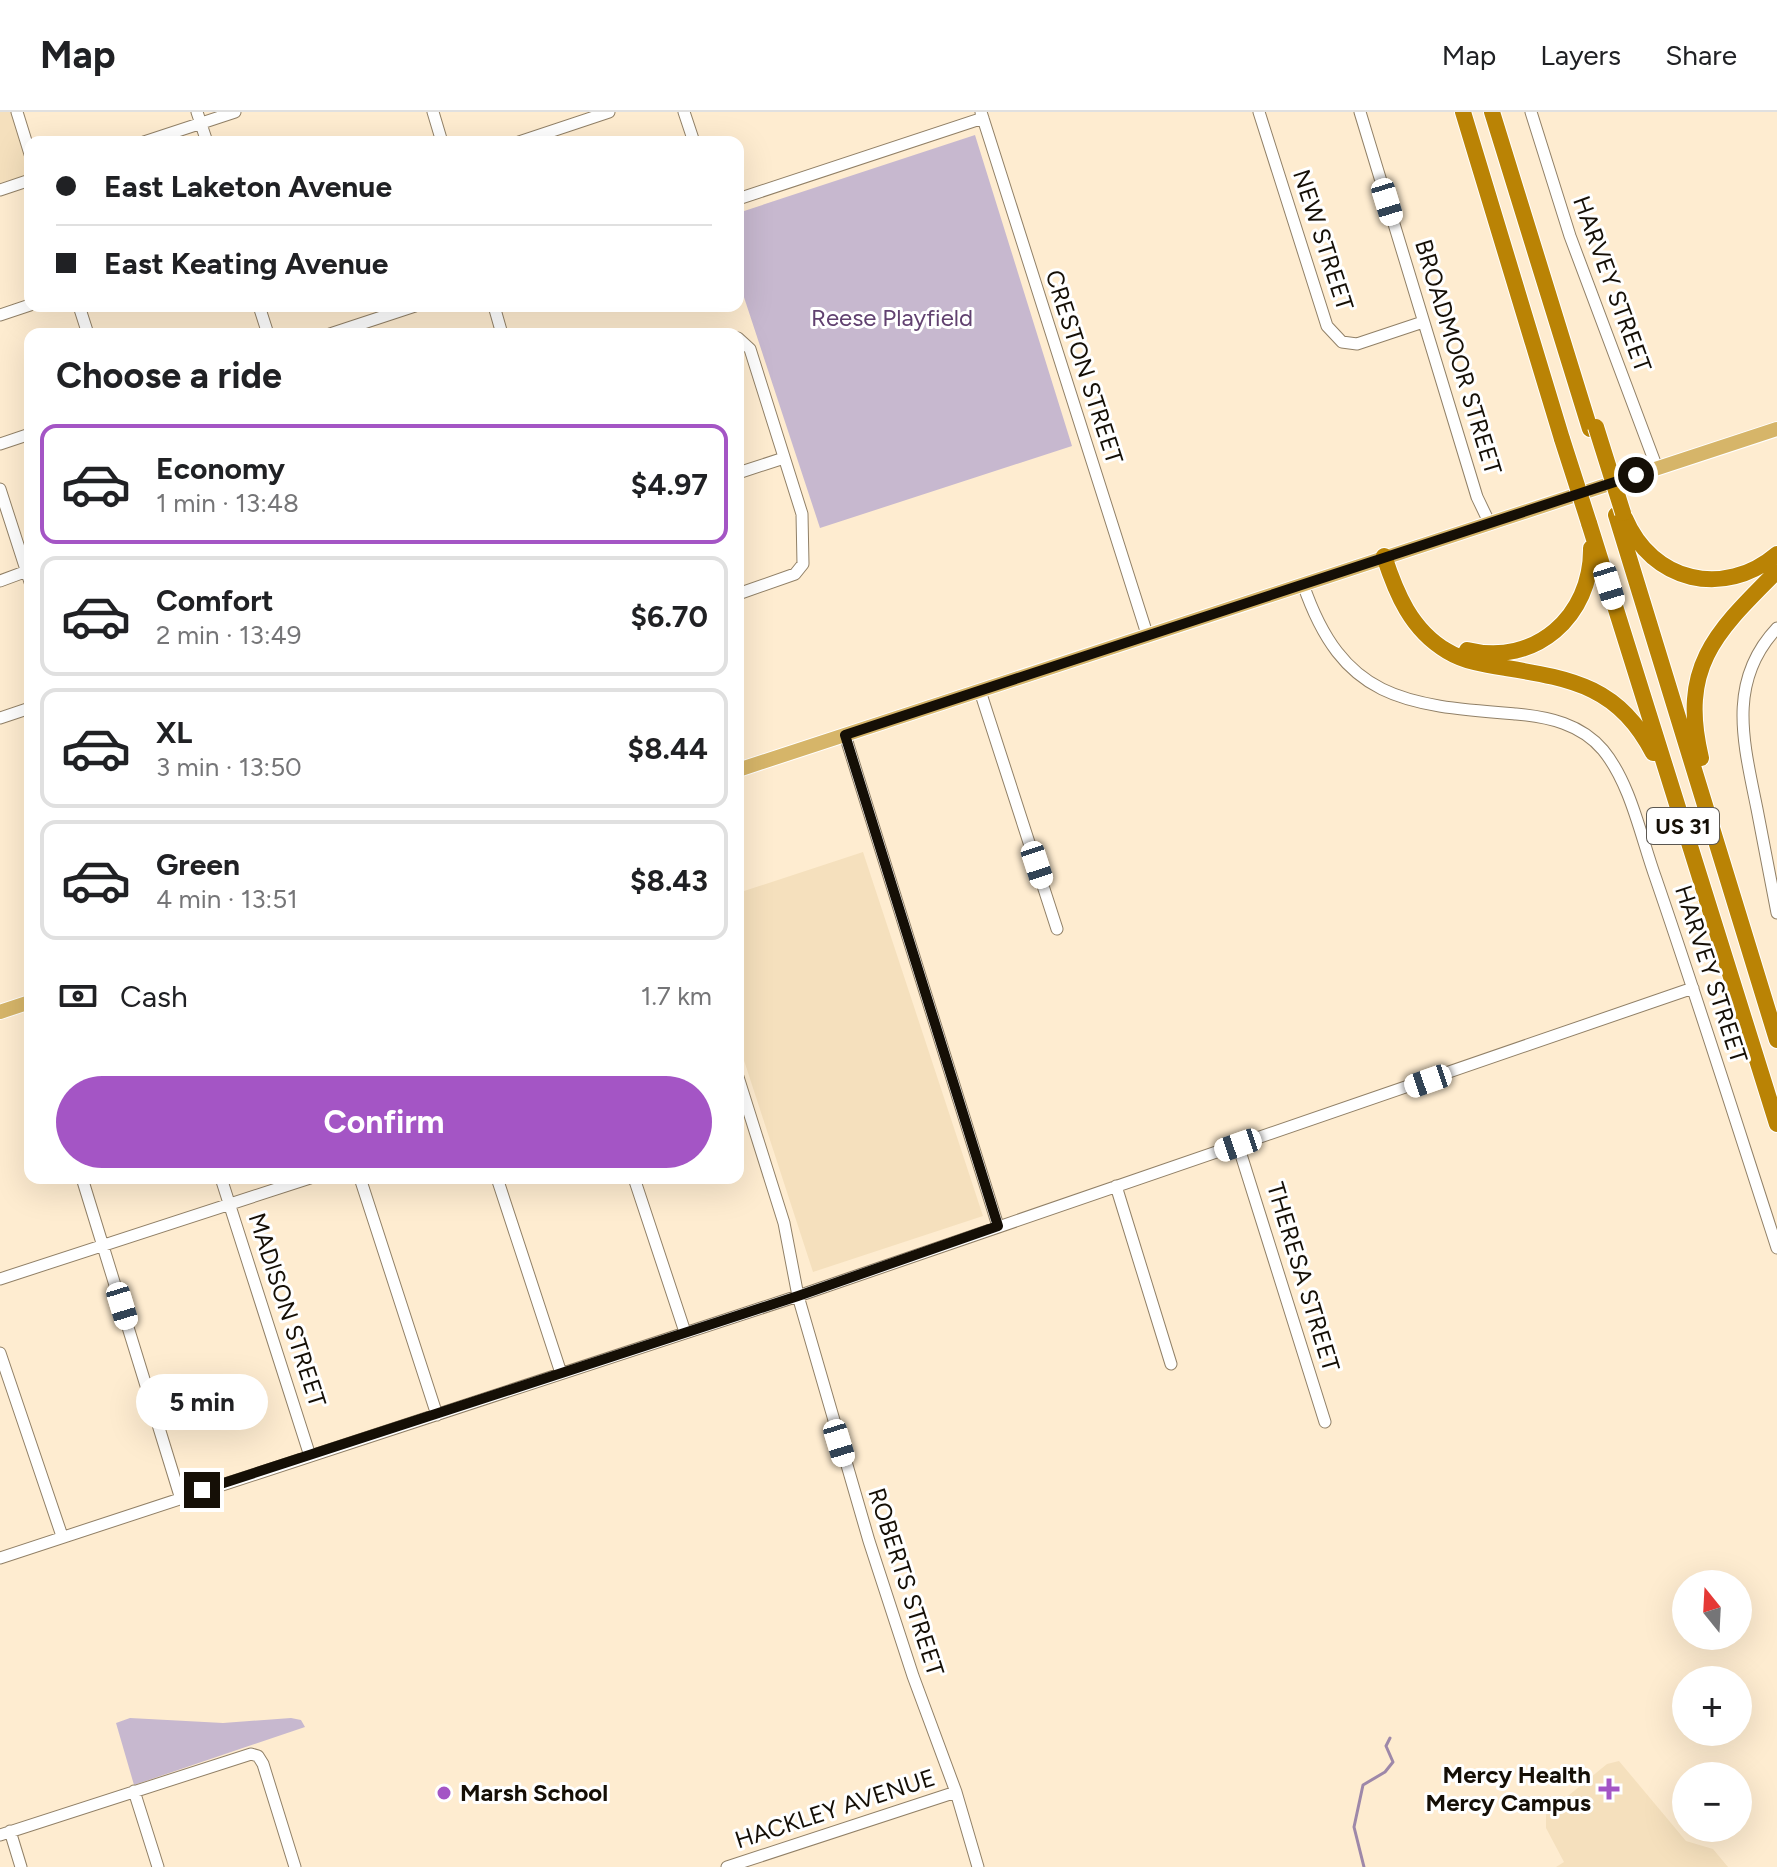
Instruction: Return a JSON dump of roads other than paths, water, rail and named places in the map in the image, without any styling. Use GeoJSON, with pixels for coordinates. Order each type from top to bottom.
{"type":"FeatureCollection","features":[{"type":"Feature","properties":{"kind":"highway","name":"US 31"},"geometry":{"type":"LineString","coordinates":[[1463,112],[1777,1124]]}},
{"type":"Feature","properties":{"kind":"highway","name":"US 31"},"geometry":{"type":"LineString","coordinates":[[1492,112],[1620,514],[1777,1040]]}},
{"type":"Feature","properties":{"kind":"highway"},"geometry":{"type":"LineString","coordinates":[[1620,514],[1645,553],[1680,575],[1708,581],[1726,580],[1765,564],[1777,554]]}},
{"type":"Feature","properties":{"kind":"highway"},"geometry":{"type":"LineString","coordinates":[[1384,556],[1409,604],[1435,634],[1471,651],[1508,653],[1535,645],[1561,627],[1574,613],[1591,570],[1590,525]]}},
{"type":"Feature","properties":{"kind":"highway"},"geometry":{"type":"LineString","coordinates":[[1384,556],[1406,610],[1447,651],[1489,666],[1584,685],[1623,709],[1646,739],[1663,787],[1679,815]]}},
{"type":"Feature","properties":{"kind":"highway"},"geometry":{"type":"LineString","coordinates":[[1723,860],[1726,847],[1699,748],[1693,695],[1708,647],[1726,622],[1777,571]]}},
{"type":"Feature","properties":{"kind":"main road"},"geometry":{"type":"LineString","coordinates":[[744,768],[1777,429]]}},
{"type":"Feature","properties":{"kind":"main road"},"geometry":{"type":"LineString","coordinates":[[0,1012],[24,1007]]}},
{"type":"Feature","properties":{"kind":"street"},"geometry":{"type":"LineString","coordinates":[[17,112],[24,136]]}},
{"type":"Feature","properties":{"kind":"street"},"geometry":{"type":"LineString","coordinates":[[158,136],[199,118],[235,112]]}},
{"type":"Feature","properties":{"kind":"street"},"geometry":{"type":"LineString","coordinates":[[433,112],[440,136]]}},
{"type":"Feature","properties":{"kind":"street"},"geometry":{"type":"LineString","coordinates":[[537,136],[609,112]]}},
{"type":"Feature","properties":{"kind":"street"},"geometry":{"type":"LineString","coordinates":[[684,112],[692,136]]}},
{"type":"Feature","properties":{"kind":"street","name":"NEW STREET"},"geometry":{"type":"LineString","coordinates":[[1259,112],[1327,326],[1342,342],[1357,344],[1423,322]]}},
{"type":"Feature","properties":{"kind":"street","name":"BROADMOOR STREET"},"geometry":{"type":"LineString","coordinates":[[1360,112],[1477,497],[1489,522]]}},
{"type":"Feature","properties":{"kind":"street","name":"HARVEY STREET"},"geometry":{"type":"LineString","coordinates":[[1531,112],[1570,236],[1657,468]]}},
{"type":"Feature","properties":{"kind":"street"},"geometry":{"type":"LineString","coordinates":[[744,197],[982,115]]}},
{"type":"Feature","properties":{"kind":"street","name":"CRESTON STREET"},"geometry":{"type":"LineString","coordinates":[[982,115],[1147,634]]}},
{"type":"Feature","properties":{"kind":"street"},"geometry":{"type":"LineString","coordinates":[[0,190],[24,182]]}},
{"type":"Feature","properties":{"kind":"street"},"geometry":{"type":"LineString","coordinates":[[0,315],[24,307]]}},
{"type":"Feature","properties":{"kind":"street"},"geometry":{"type":"LineString","coordinates":[[365,328],[401,312]]}},
{"type":"Feature","properties":{"kind":"street"},"geometry":{"type":"LineString","coordinates":[[744,346],[802,514],[803,555],[803,564],[795,574],[744,592]]}},
{"type":"Feature","properties":{"kind":"street"},"geometry":{"type":"LineString","coordinates":[[0,444],[24,436]]}},
{"type":"Feature","properties":{"kind":"street"},"geometry":{"type":"LineString","coordinates":[[744,471],[784,458]]}},
{"type":"Feature","properties":{"kind":"street"},"geometry":{"type":"LineString","coordinates":[[0,489],[24,564]]}},
{"type":"Feature","properties":{"kind":"street"},"geometry":{"type":"LineString","coordinates":[[0,581],[24,578]]}},
{"type":"Feature","properties":{"kind":"street","name":"HARVEY STREET"},"geometry":{"type":"LineString","coordinates":[[1303,584],[1325,639],[1353,671],[1381,689],[1428,706],[1556,720],[1582,731],[1604,752],[1626,793],[1777,1248]]}},
{"type":"Feature","properties":{"kind":"street"},"geometry":{"type":"LineString","coordinates":[[1777,628],[1765,641],[1748,673],[1741,718],[1777,913]]}},
{"type":"Feature","properties":{"kind":"street"},"geometry":{"type":"LineString","coordinates":[[980,691],[1057,929]]}},
{"type":"Feature","properties":{"kind":"street"},"geometry":{"type":"LineString","coordinates":[[0,718],[24,710]]}},
{"type":"Feature","properties":{"kind":"street"},"geometry":{"type":"LineString","coordinates":[[845,735],[998,1226]]}},
{"type":"Feature","properties":{"kind":"street"},"geometry":{"type":"LineString","coordinates":[[0,1558],[180,1496],[798,1296],[1693,988]]}},
{"type":"Feature","properties":{"kind":"street","name":"ROBERTS STREET"},"geometry":{"type":"LineString","coordinates":[[744,1096],[784,1223],[798,1296],[873,1555],[956,1792],[978,1867]]}},
{"type":"Feature","properties":{"kind":"street","name":"THERESA STREET"},"geometry":{"type":"LineString","coordinates":[[1238,1145],[1325,1422]]}},
{"type":"Feature","properties":{"kind":"street"},"geometry":{"type":"LineString","coordinates":[[84,1184],[180,1496]]}},
{"type":"Feature","properties":{"kind":"street","name":"MADISON STREET"},"geometry":{"type":"LineString","coordinates":[[223,1184],[310,1456]]}},
{"type":"Feature","properties":{"kind":"street"},"geometry":{"type":"LineString","coordinates":[[0,1279],[291,1184]]}},
{"type":"Feature","properties":{"kind":"street"},"geometry":{"type":"LineString","coordinates":[[362,1184],[437,1415]]}},
{"type":"Feature","properties":{"kind":"street"},"geometry":{"type":"LineString","coordinates":[[499,1184],[561,1373]]}},
{"type":"Feature","properties":{"kind":"street"},"geometry":{"type":"LineString","coordinates":[[638,1184],[685,1332]]}},
{"type":"Feature","properties":{"kind":"street"},"geometry":{"type":"LineString","coordinates":[[1116,1186],[1171,1364]]}},
{"type":"Feature","properties":{"kind":"street"},"geometry":{"type":"LineString","coordinates":[[0,1353],[62,1536]]}},
{"type":"Feature","properties":{"kind":"street"},"geometry":{"type":"LineString","coordinates":[[21,1867],[5,1833],[247,1754],[258,1756],[295,1867]]}},
{"type":"Feature","properties":{"kind":"street"},"geometry":{"type":"LineString","coordinates":[[134,1791],[158,1867]]}},
{"type":"Feature","properties":{"kind":"street","name":"HACKLEY AVENUE"},"geometry":{"type":"LineString","coordinates":[[727,1867],[956,1792]]}},
{"type":"Feature","properties":{"kind":"waterway"},"geometry":{"type":"LineString","coordinates":[[1364,1867],[1354,1827],[1363,1785],[1385,1772],[1393,1762],[1386,1746],[1390,1738]]}},
{"type":"Feature","properties":{"kind":"place","name":"Mercy Health Mercy Campus"},"geometry":{"type":"Point","coordinates":[1609,1789]}},
{"type":"Feature","properties":{"kind":"place","name":"Marsh School"},"geometry":{"type":"Point","coordinates":[444,1793]}},
{"type":"Feature","properties":{"kind":"park label","name":"Reese Playfield"},"geometry":{"type":"Point","coordinates":[892,318]}}]}
